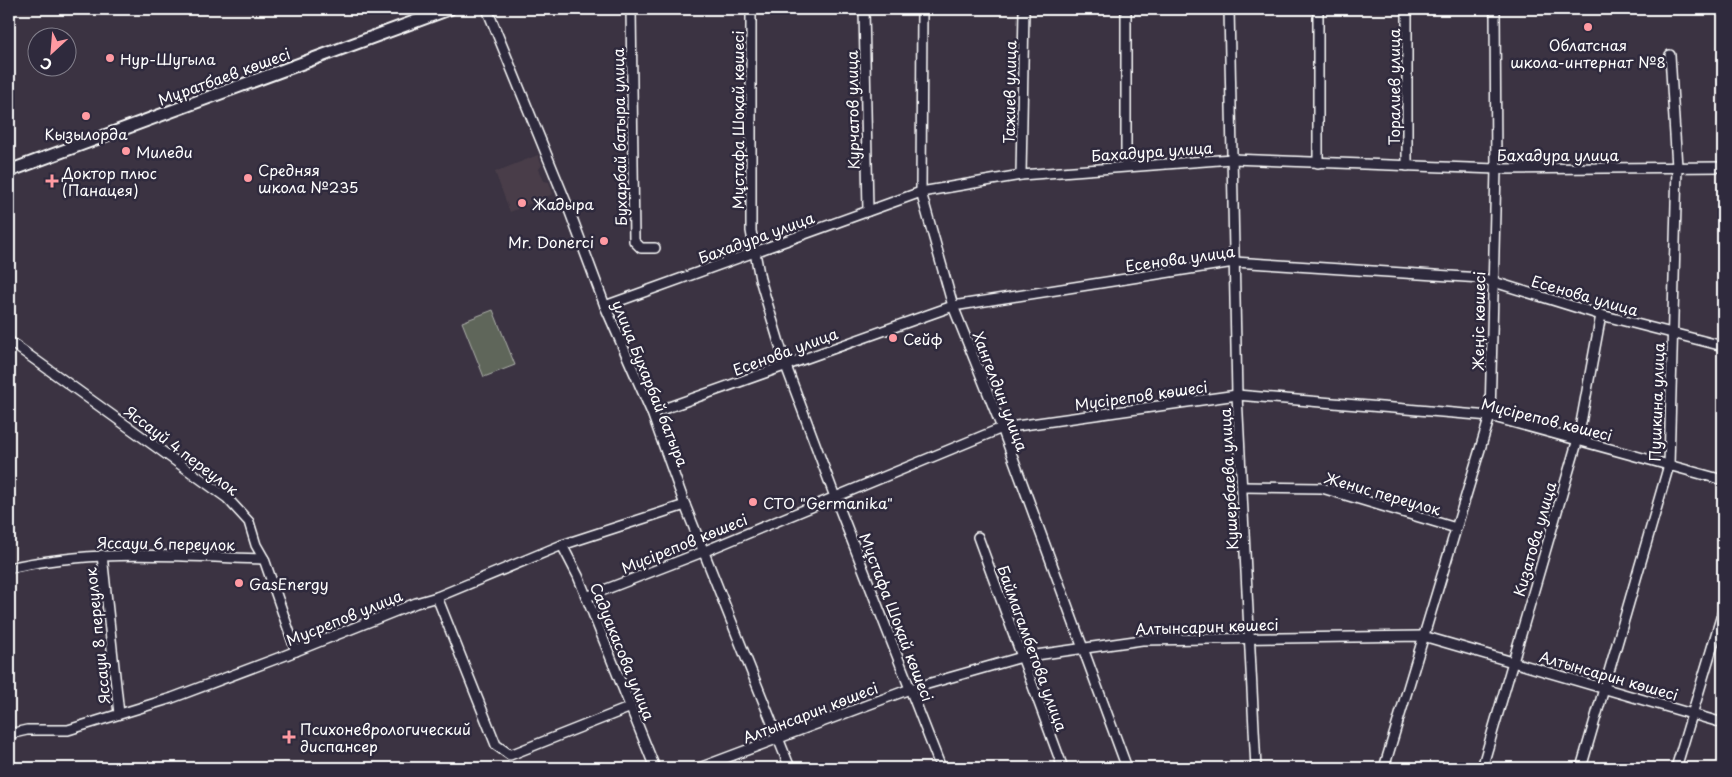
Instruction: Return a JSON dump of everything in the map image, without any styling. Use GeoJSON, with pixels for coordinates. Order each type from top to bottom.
{"type":"FeatureCollection","features":[{"type":"Feature","properties":{"kind":"street","name":"Мұратбаев көшесі"},"geometry":{"type":"LineString","coordinates":[[9,171],[449,9]]}},
{"type":"Feature","properties":{"kind":"street","name":"улица Бухарбай батыра"},"geometry":{"type":"LineString","coordinates":[[487,9],[565,199],[605,306],[652,413],[684,505],[705,551],[790,768]]}},
{"type":"Feature","properties":{"kind":"street","name":"Бухарбай батыра улица"},"geometry":{"type":"LineString","coordinates":[[631,9],[634,241],[641,248],[656,248]]}},
{"type":"Feature","properties":{"kind":"street","name":"Мұстафа Шоқай көшесі"},"geometry":{"type":"LineString","coordinates":[[751,9],[751,231],[754,254],[786,366],[941,768]]}},
{"type":"Feature","properties":{"kind":"street","name":"Курчатов улица"},"geometry":{"type":"LineString","coordinates":[[864,9],[868,211]]}},
{"type":"Feature","properties":{"kind":"street","name":"Хангелдин улица"},"geometry":{"type":"LineString","coordinates":[[922,9],[921,192],[953,306],[1002,428],[1127,768]]}},
{"type":"Feature","properties":{"kind":"street","name":"Тажиев улица"},"geometry":{"type":"LineString","coordinates":[[1022,175],[1024,9]]}},
{"type":"Feature","properties":{"kind":"street"},"geometry":{"type":"LineString","coordinates":[[1126,9],[1126,166]]}},
{"type":"Feature","properties":{"kind":"street","name":"Кушербаева улица"},"geometry":{"type":"LineString","coordinates":[[1229,9],[1237,395],[1256,768]]}},
{"type":"Feature","properties":{"kind":"street"},"geometry":{"type":"LineString","coordinates":[[1318,9],[1318,162]]}},
{"type":"Feature","properties":{"kind":"street","name":"Торалиев улица"},"geometry":{"type":"LineString","coordinates":[[1407,9],[1407,166]]}},
{"type":"Feature","properties":{"kind":"street","name":"Жеңіс көшесі"},"geometry":{"type":"LineString","coordinates":[[1384,768],[1490,416],[1496,169],[1495,9]]}},
{"type":"Feature","properties":{"kind":"street","name":"Пушкина улица"},"geometry":{"type":"LineString","coordinates":[[1581,768],[1669,465],[1677,167],[1670,55]]}},
{"type":"Feature","properties":{"kind":"street","name":"Бахадура улица"},"geometry":{"type":"LineString","coordinates":[[605,306],[754,254],[921,192],[1022,175],[1126,166],[1232,160],[1496,169],[1723,167]]}},
{"type":"Feature","properties":{"kind":"street","name":"Есенова улица"},"geometry":{"type":"LineString","coordinates":[[652,413],[953,306],[1234,262],[1481,278],[1601,315],[1723,346]]}},
{"type":"Feature","properties":{"kind":"street","name":"Кизатова улица"},"geometry":{"type":"LineString","coordinates":[[1482,768],[1578,439],[1601,315]]}},
{"type":"Feature","properties":{"kind":"street","name":"Яссауй 4 переулок"},"geometry":{"type":"LineString","coordinates":[[9,341],[228,498],[249,522],[296,651]]}},
{"type":"Feature","properties":{"kind":"street","name":"Мүсірепов көшесі"},"geometry":{"type":"LineString","coordinates":[[586,597],[705,551],[1002,428],[1237,395],[1490,416],[1723,480]]}},
{"type":"Feature","properties":{"kind":"street","name":"Женис переулок"},"geometry":{"type":"LineString","coordinates":[[1242,487],[1322,488],[1456,528]]}},
{"type":"Feature","properties":{"kind":"street","name":"Мусрепов улица"},"geometry":{"type":"LineString","coordinates":[[9,734],[27,730],[68,730],[172,698],[416,603],[437,597],[562,545],[684,505]]}},
{"type":"Feature","properties":{"kind":"street","name":"Баймагамбетова улица"},"geometry":{"type":"LineString","coordinates":[[978,536],[1063,768]]}},
{"type":"Feature","properties":{"kind":"street","name":"Садуакасова улица"},"geometry":{"type":"LineString","coordinates":[[562,545],[586,597],[656,768]]}},
{"type":"Feature","properties":{"kind":"street","name":"Яссауи 6 переулок"},"geometry":{"type":"LineString","coordinates":[[9,568],[44,560],[102,555],[264,559]]}},
{"type":"Feature","properties":{"kind":"street","name":"Яссауи 8 переулок"},"geometry":{"type":"LineString","coordinates":[[102,555],[119,714]]}},
{"type":"Feature","properties":{"kind":"street"},"geometry":{"type":"LineString","coordinates":[[437,597],[496,745],[510,755],[631,707]]}},
{"type":"Feature","properties":{"kind":"street"},"geometry":{"type":"LineString","coordinates":[[1676,768],[1723,611]]}},
{"type":"Feature","properties":{"kind":"street","name":"Алтынсарин көшесі"},"geometry":{"type":"LineString","coordinates":[[699,768],[910,689],[1022,657],[1142,640],[1423,636],[1723,723]]}},
{"type":"Feature","properties":{"kind":"shaded area"},"geometry":{"type":"Polygon","coordinates":[[[538,155],[542,165],[539,169],[544,181],[549,182],[553,194],[510,212],[495,172],[538,155]]]}},
{"type":"Feature","properties":{"kind":"shaded area"},"geometry":{"type":"Polygon","coordinates":[[[493,310],[515,365],[484,377],[462,322],[493,310]]]}},
{"type":"Feature","properties":{"kind":"place","name":"Облатсная школа-интернат №8"},"geometry":{"type":"Point","coordinates":[1588,27]}},
{"type":"Feature","properties":{"kind":"place","name":"Нур-Шугыла"},"geometry":{"type":"Point","coordinates":[110,58]}},
{"type":"Feature","properties":{"kind":"place","name":"Кызылорда"},"geometry":{"type":"Point","coordinates":[86,116]}},
{"type":"Feature","properties":{"kind":"place","name":"Миледи"},"geometry":{"type":"Point","coordinates":[126,151]}},
{"type":"Feature","properties":{"kind":"place","name":"Средняя школа №235"},"geometry":{"type":"Point","coordinates":[248,178]}},
{"type":"Feature","properties":{"kind":"place","name":"Доктор плюс (Панацея)"},"geometry":{"type":"Point","coordinates":[52,181]}},
{"type":"Feature","properties":{"kind":"place","name":"Жадыра"},"geometry":{"type":"Point","coordinates":[522,203]}},
{"type":"Feature","properties":{"kind":"place","name":"Mr. Donerci"},"geometry":{"type":"Point","coordinates":[604,241]}},
{"type":"Feature","properties":{"kind":"place","name":"Сейф"},"geometry":{"type":"Point","coordinates":[893,338]}},
{"type":"Feature","properties":{"kind":"place","name":"СТО \"Germanika\""},"geometry":{"type":"Point","coordinates":[753,502]}},
{"type":"Feature","properties":{"kind":"place","name":"GasEnergy"},"geometry":{"type":"Point","coordinates":[239,583]}},
{"type":"Feature","properties":{"kind":"place","name":"Психоневрологический диспансер"},"geometry":{"type":"Point","coordinates":[289,737]}}]}
